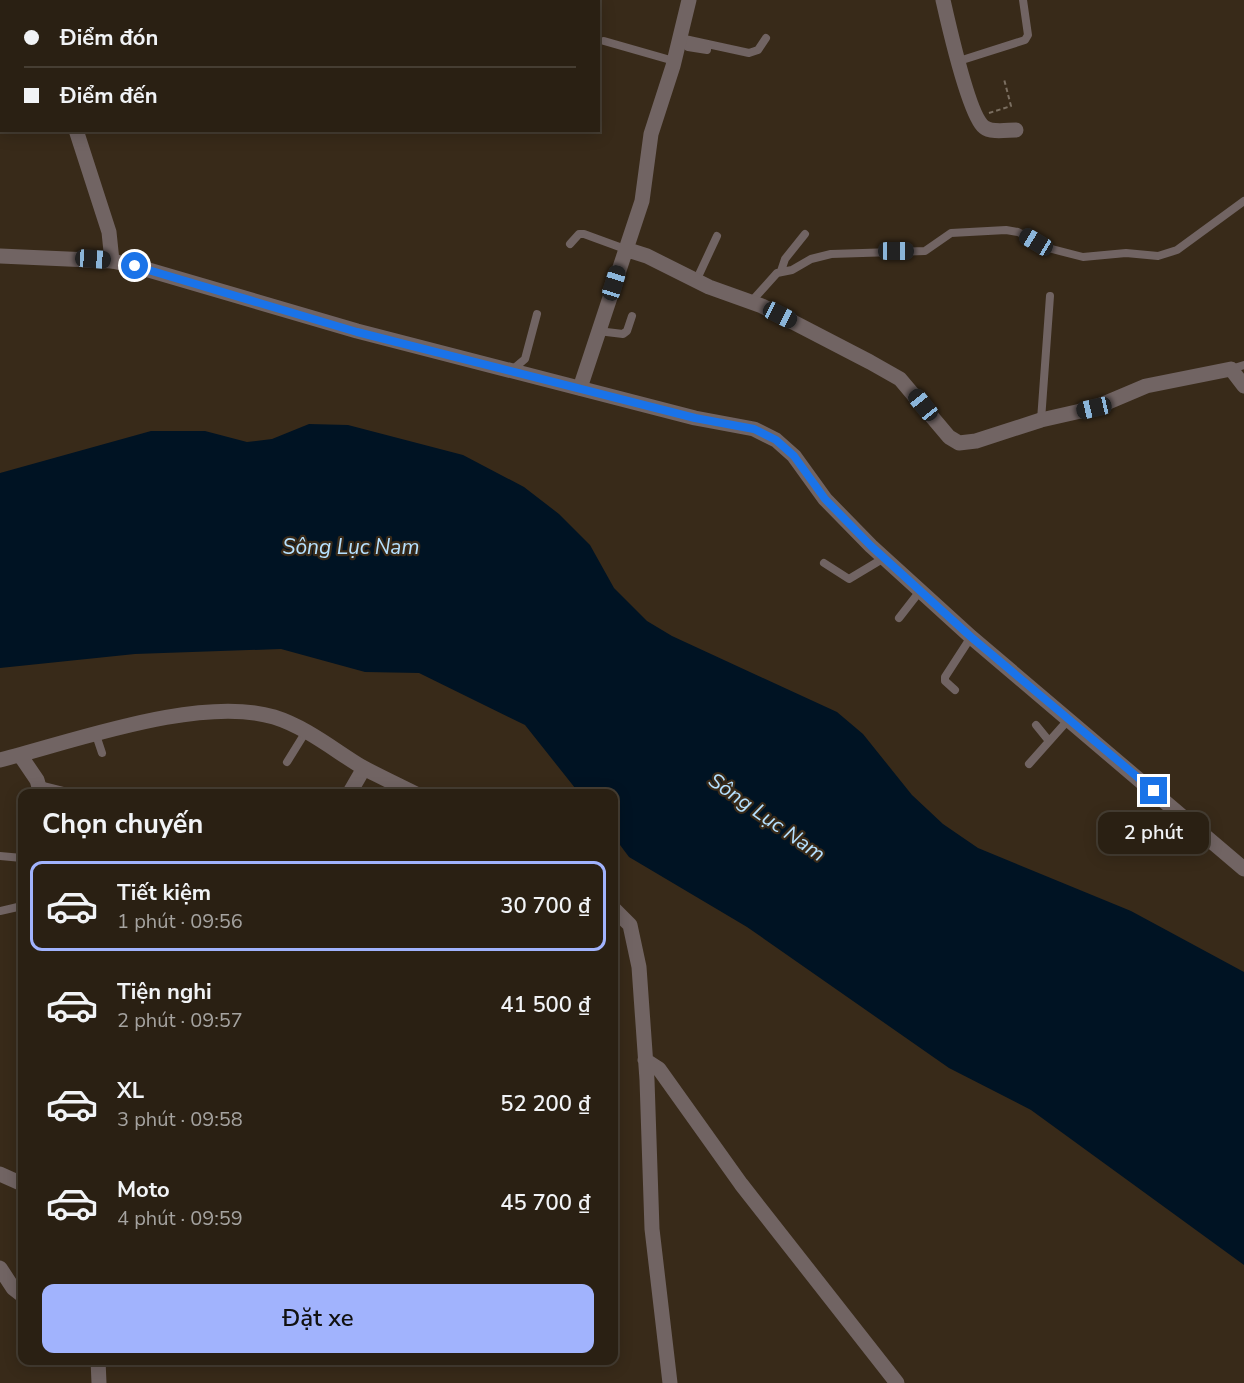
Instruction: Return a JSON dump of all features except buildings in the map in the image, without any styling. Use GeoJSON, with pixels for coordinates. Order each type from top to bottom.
{"type":"FeatureCollection","features":[{"type":"Feature","properties":{"kind":"street"},"geometry":{"type":"LineString","coordinates":[[580,388],[642,201],[651,134],[674,61],[684,39],[689,0]]}},
{"type":"Feature","properties":{"kind":"street"},"geometry":{"type":"LineString","coordinates":[[943,0],[959,61],[984,128],[1016,130]]}},
{"type":"Feature","properties":{"kind":"street"},"geometry":{"type":"LineString","coordinates":[[77,132],[109,232],[112,261]]}},
{"type":"Feature","properties":{"kind":"street"},"geometry":{"type":"LineString","coordinates":[[625,249],[647,256],[696,281],[751,302],[815,333],[900,379],[954,441],[976,441],[1041,420],[1094,408],[1146,386],[1237,367],[1244,386]]}},
{"type":"Feature","properties":{"kind":"street"},"geometry":{"type":"LineString","coordinates":[[0,256],[112,261],[357,332],[695,418],[754,429],[776,440],[794,456],[825,499],[884,558],[971,637],[1244,868]]}},
{"type":"Feature","properties":{"kind":"street"},"geometry":{"type":"LineString","coordinates":[[0,759],[158,720],[203,713],[243,712],[272,717],[406,789]]}},
{"type":"Feature","properties":{"kind":"street"},"geometry":{"type":"LineString","coordinates":[[20,755],[40,789]]}},
{"type":"Feature","properties":{"kind":"street"},"geometry":{"type":"LineString","coordinates":[[352,789],[364,768]]}},
{"type":"Feature","properties":{"kind":"street"},"geometry":{"type":"LineString","coordinates":[[618,914],[630,925],[639,967],[652,1229],[670,1383]]}},
{"type":"Feature","properties":{"kind":"street"},"geometry":{"type":"LineString","coordinates":[[645,1060],[659,1069],[735,1176],[897,1383]]}},
{"type":"Feature","properties":{"kind":"street"},"geometry":{"type":"LineString","coordinates":[[0,1174],[18,1182]]}},
{"type":"Feature","properties":{"kind":"street"},"geometry":{"type":"LineString","coordinates":[[0,1268],[18,1292]]}},
{"type":"Feature","properties":{"kind":"street"},"geometry":{"type":"LineString","coordinates":[[98,1365],[98,1382]]}},
{"type":"Feature","properties":{"kind":"lane"},"geometry":{"type":"LineString","coordinates":[[959,61],[1025,40],[1028,35],[1023,0]]}},
{"type":"Feature","properties":{"kind":"lane"},"geometry":{"type":"LineString","coordinates":[[684,39],[749,52],[758,50],[766,38]]}},
{"type":"Feature","properties":{"kind":"lane"},"geometry":{"type":"LineString","coordinates":[[684,39],[688,46],[706,50]]}},
{"type":"Feature","properties":{"kind":"lane"},"geometry":{"type":"LineString","coordinates":[[603,41],[674,61]]}},
{"type":"Feature","properties":{"kind":"lane"},"geometry":{"type":"LineString","coordinates":[[781,271],[792,270],[811,259],[831,254],[925,251],[956,232],[1012,230],[1042,245],[1083,257],[1126,253],[1158,256],[1177,249],[1244,201]]}},
{"type":"Feature","properties":{"kind":"lane"},"geometry":{"type":"LineString","coordinates":[[570,244],[579,234],[584,234],[625,249]]}},
{"type":"Feature","properties":{"kind":"lane"},"geometry":{"type":"LineString","coordinates":[[751,302],[781,271],[785,260],[805,234]]}},
{"type":"Feature","properties":{"kind":"lane"},"geometry":{"type":"LineString","coordinates":[[696,281],[717,236]]}},
{"type":"Feature","properties":{"kind":"lane"},"geometry":{"type":"LineString","coordinates":[[1041,420],[1050,296]]}},
{"type":"Feature","properties":{"kind":"lane"},"geometry":{"type":"LineString","coordinates":[[510,370],[525,359],[537,314]]}},
{"type":"Feature","properties":{"kind":"lane"},"geometry":{"type":"LineString","coordinates":[[598,331],[623,334],[627,331],[632,316]]}},
{"type":"Feature","properties":{"kind":"lane"},"geometry":{"type":"LineString","coordinates":[[824,563],[849,579],[884,558]]}},
{"type":"Feature","properties":{"kind":"lane"},"geometry":{"type":"LineString","coordinates":[[899,618],[920,591]]}},
{"type":"Feature","properties":{"kind":"lane"},"geometry":{"type":"LineString","coordinates":[[955,690],[945,681],[945,677],[971,637]]}},
{"type":"Feature","properties":{"kind":"lane"},"geometry":{"type":"LineString","coordinates":[[1029,764],[1069,719]]}},
{"type":"Feature","properties":{"kind":"lane"},"geometry":{"type":"LineString","coordinates":[[1036,725],[1050,741]]}},
{"type":"Feature","properties":{"kind":"lane"},"geometry":{"type":"LineString","coordinates":[[287,762],[305,733]]}},
{"type":"Feature","properties":{"kind":"lane"},"geometry":{"type":"LineString","coordinates":[[96,735],[102,753]]}},
{"type":"Feature","properties":{"kind":"lane"},"geometry":{"type":"LineString","coordinates":[[0,856],[18,858]]}},
{"type":"Feature","properties":{"kind":"lane"},"geometry":{"type":"LineString","coordinates":[[1,910],[18,907]]}},
{"type":"Feature","properties":{"kind":"path"},"geometry":{"type":"LineString","coordinates":[[978,117],[1011,106],[1004,79]]}},
{"type":"Feature","properties":{"kind":"water","name":"Sông Lục Nam"},"geometry":{"type":"Polygon","coordinates":[[[309,424],[348,425],[463,455],[524,487],[559,514],[590,545],[614,588],[647,621],[672,636],[837,712],[863,734],[912,795],[943,824],[978,848],[1131,911],[1244,972],[1244,1265],[1031,1110],[949,1068],[747,927],[629,857],[618,842],[618,789],[576,789],[525,725],[419,673],[365,672],[281,649],[135,654],[0,668],[0,473],[151,431],[205,431],[247,442],[272,439],[309,424]]]}},
{"type":"Feature","properties":{"kind":"route"},"geometry":{"type":"LineString","coordinates":[[135,266],[216,292],[357,332],[695,418],[754,429],[776,440],[794,456],[825,499],[871,546],[971,637],[1154,791]]}}]}
